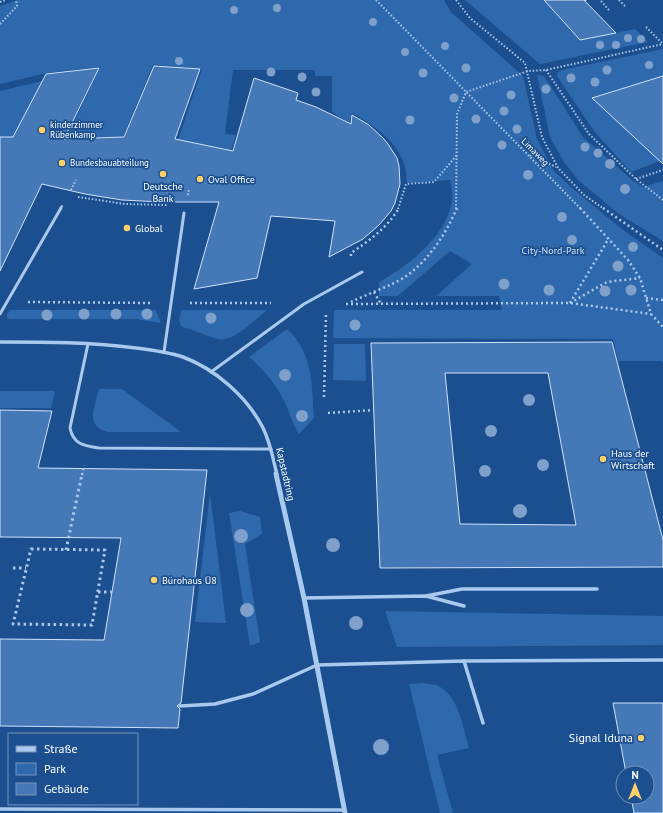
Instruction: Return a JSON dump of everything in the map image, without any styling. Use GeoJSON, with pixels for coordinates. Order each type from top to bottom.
{"type":"FeatureCollection","features":[{"type":"Feature","properties":{"kind":"street","name":"Kapstadtring"},"geometry":{"type":"LineString","coordinates":[[0,342],[120,345],[164,352],[190,360],[211,372],[236,391],[255,413],[266,433],[271,449],[318,665],[345,811]]}},
{"type":"Feature","properties":{"kind":"lane"},"geometry":{"type":"LineString","coordinates":[[0,314],[62,206]]}},
{"type":"Feature","properties":{"kind":"lane"},"geometry":{"type":"LineString","coordinates":[[164,352],[184,213]]}},
{"type":"Feature","properties":{"kind":"lane"},"geometry":{"type":"LineString","coordinates":[[211,372],[298,308],[362,272]]}},
{"type":"Feature","properties":{"kind":"lane"},"geometry":{"type":"LineString","coordinates":[[88,344],[70,428],[71,437],[78,443],[99,448],[271,449]]}},
{"type":"Feature","properties":{"kind":"lane"},"geometry":{"type":"LineString","coordinates":[[304,598],[426,596],[462,589],[597,589]]}},
{"type":"Feature","properties":{"kind":"lane"},"geometry":{"type":"LineString","coordinates":[[426,596],[464,606]]}},
{"type":"Feature","properties":{"kind":"lane"},"geometry":{"type":"LineString","coordinates":[[180,706],[214,704],[253,694],[318,665],[464,661],[663,660]]}},
{"type":"Feature","properties":{"kind":"lane"},"geometry":{"type":"LineString","coordinates":[[464,661],[483,723]]}},
{"type":"Feature","properties":{"kind":"lane"},"geometry":{"type":"LineString","coordinates":[[0,809],[345,811]]}},
{"type":"Feature","properties":{"kind":"path"},"geometry":{"type":"LineString","coordinates":[[0,2],[6,0]]}},
{"type":"Feature","properties":{"kind":"path"},"geometry":{"type":"LineString","coordinates":[[0,24],[18,6],[16,0]]}},
{"type":"Feature","properties":{"kind":"path","name":"Limaweg"},"geometry":{"type":"LineString","coordinates":[[376,0],[609,238],[628,260],[640,278],[651,314],[663,327]]}},
{"type":"Feature","properties":{"kind":"path"},"geometry":{"type":"LineString","coordinates":[[456,0],[470,18],[525,63],[542,137],[558,168],[584,195],[663,250]]}},
{"type":"Feature","properties":{"kind":"path"},"geometry":{"type":"LineString","coordinates":[[600,0],[606,0]]}},
{"type":"Feature","properties":{"kind":"path"},"geometry":{"type":"LineString","coordinates":[[600,0],[609,10]]}},
{"type":"Feature","properties":{"kind":"path"},"geometry":{"type":"LineString","coordinates":[[619,0],[626,7]]}},
{"type":"Feature","properties":{"kind":"path"},"geometry":{"type":"LineString","coordinates":[[347,304],[404,277],[427,257],[446,232],[457,208],[457,114],[466,92],[528,71],[546,70],[663,44],[646,27]]}},
{"type":"Feature","properties":{"kind":"path"},"geometry":{"type":"LineString","coordinates":[[546,70],[589,134],[636,179],[663,200]]}},
{"type":"Feature","properties":{"kind":"path"},"geometry":{"type":"LineString","coordinates":[[528,154],[558,168]]}},
{"type":"Feature","properties":{"kind":"path"},"geometry":{"type":"LineString","coordinates":[[355,276],[351,253],[375,237],[395,217],[403,201],[406,184],[434,182],[457,155]]}},
{"type":"Feature","properties":{"kind":"path"},"geometry":{"type":"LineString","coordinates":[[636,179],[663,170]]}},
{"type":"Feature","properties":{"kind":"path"},"geometry":{"type":"LineString","coordinates":[[74,196],[125,204],[170,205]]}},
{"type":"Feature","properties":{"kind":"path"},"geometry":{"type":"LineString","coordinates":[[570,303],[609,238]]}},
{"type":"Feature","properties":{"kind":"path"},"geometry":{"type":"LineString","coordinates":[[570,303],[607,282],[640,278]]}},
{"type":"Feature","properties":{"kind":"path"},"geometry":{"type":"LineString","coordinates":[[646,298],[663,300]]}},
{"type":"Feature","properties":{"kind":"path"},"geometry":{"type":"LineString","coordinates":[[570,303],[651,314]]}},
{"type":"Feature","properties":{"kind":"path"},"geometry":{"type":"LineString","coordinates":[[324,397],[326,311]]}},
{"type":"Feature","properties":{"kind":"path"},"geometry":{"type":"LineString","coordinates":[[328,413],[374,410]]}},
{"type":"Feature","properties":{"kind":"path"},"geometry":{"type":"LineString","coordinates":[[66,550],[84,468]]}},
{"type":"Feature","properties":{"kind":"path"},"geometry":{"type":"LineString","coordinates":[[30,549],[66,550],[106,550],[92,625],[13,624],[30,549]]}},
{"type":"Feature","properties":{"kind":"path"},"geometry":{"type":"LineString","coordinates":[[13,568],[26,568]]}},
{"type":"Feature","properties":{"kind":"path"},"geometry":{"type":"LineString","coordinates":[[98,592],[112,592]]}},
{"type":"Feature","properties":{"kind":"green space","name":"City-Nord-Park"},"geometry":{"type":"Polygon","coordinates":[[[18,0],[444,0],[451,12],[523,76],[537,139],[553,170],[573,189],[623,230],[663,258],[663,363],[662,361],[618,361],[613,339],[333,338],[334,310],[502,310],[499,296],[436,296],[472,264],[450,251],[398,296],[379,296],[379,282],[402,268],[413,259],[434,238],[442,227],[452,201],[450,180],[407,183],[404,163],[394,145],[375,127],[352,113],[349,123],[332,112],[332,76],[315,76],[315,70],[233,70],[225,134],[236,135],[231,150],[178,140],[202,69],[153,65],[123,137],[66,139],[100,67],[47,73],[0,84],[0,6],[18,0]]]}},
{"type":"Feature","properties":{"kind":"green space"},"geometry":{"type":"Polygon","coordinates":[[[465,0],[544,0],[580,40],[635,29],[648,42],[540,64],[465,0]]]}},
{"type":"Feature","properties":{"kind":"green space"},"geometry":{"type":"Polygon","coordinates":[[[663,49],[663,76],[592,98],[660,161],[631,172],[594,131],[557,76],[557,73],[562,70],[663,49]]]}},
{"type":"Feature","properties":{"kind":"green space"},"geometry":{"type":"Polygon","coordinates":[[[537,75],[544,76],[583,137],[632,180],[643,187],[663,181],[663,241],[619,214],[578,180],[564,162],[550,137],[537,75]]]}},
{"type":"Feature","properties":{"kind":"green space"},"geometry":{"type":"Polygon","coordinates":[[[42,81],[13,137],[0,137],[0,91],[42,81]]]}},
{"type":"Feature","properties":{"kind":"green space"},"geometry":{"type":"Polygon","coordinates":[[[11,310],[156,310],[161,323],[135,319],[9,319],[7,318],[7,314],[11,310]]]}},
{"type":"Feature","properties":{"kind":"green space"},"geometry":{"type":"Polygon","coordinates":[[[181,310],[267,310],[237,334],[224,339],[218,339],[182,327],[179,321],[181,310]]]}},
{"type":"Feature","properties":{"kind":"green space"},"geometry":{"type":"Polygon","coordinates":[[[287,329],[296,338],[302,348],[310,370],[313,394],[314,418],[299,434],[276,387],[264,371],[249,357],[287,329]]]}},
{"type":"Feature","properties":{"kind":"green space"},"geometry":{"type":"Polygon","coordinates":[[[334,344],[365,344],[366,381],[333,380],[334,344]]]}},
{"type":"Feature","properties":{"kind":"green space"},"geometry":{"type":"Polygon","coordinates":[[[99,389],[122,389],[181,432],[108,432],[101,429],[96,425],[93,415],[99,389]]]}},
{"type":"Feature","properties":{"kind":"green space"},"geometry":{"type":"Polygon","coordinates":[[[0,391],[55,391],[51,408],[0,408],[0,391]]]}},
{"type":"Feature","properties":{"kind":"green space"},"geometry":{"type":"Polygon","coordinates":[[[210,493],[226,623],[195,622],[210,493]]]}},
{"type":"Feature","properties":{"kind":"green space"},"geometry":{"type":"Polygon","coordinates":[[[240,511],[260,517],[262,534],[245,544],[260,642],[250,646],[229,513],[240,511]]]}},
{"type":"Feature","properties":{"kind":"green space"},"geometry":{"type":"Polygon","coordinates":[[[385,611],[663,616],[663,645],[397,647],[385,611]]]}},
{"type":"Feature","properties":{"kind":"green space"},"geometry":{"type":"Polygon","coordinates":[[[423,683],[436,685],[444,689],[450,696],[459,712],[469,748],[437,755],[453,813],[440,813],[409,684],[423,683]]]}},
{"type":"Feature","properties":{"kind":"building"},"geometry":{"type":"Polygon","coordinates":[[[544,0],[584,0],[616,33],[580,40],[544,0]]]}},
{"type":"Feature","properties":{"kind":"building","name":"Oval Office"},"geometry":{"type":"Polygon","coordinates":[[[154,66],[200,69],[175,139],[233,151],[254,78],[298,93],[296,100],[316,107],[351,124],[352,115],[369,125],[383,138],[397,158],[400,184],[395,203],[391,211],[379,225],[363,239],[329,257],[335,221],[271,216],[257,278],[194,289],[219,202],[122,200],[85,194],[42,184],[0,271],[0,137],[13,137],[46,74],[99,68],[64,139],[124,137],[154,66]]]}},
{"type":"Feature","properties":{"kind":"building"},"geometry":{"type":"Polygon","coordinates":[[[663,76],[663,164],[592,98],[663,76]]]}},
{"type":"Feature","properties":{"kind":"building","name":"Haus der Wirtschaft"},"geometry":{"type":"Polygon","coordinates":[[[612,342],[663,540],[663,567],[380,568],[371,343],[612,342]],[[445,373],[460,524],[576,525],[548,373],[445,373]]]}},
{"type":"Feature","properties":{"kind":"building","name":"Bürohaus Ü8"},"geometry":{"type":"Polygon","coordinates":[[[0,410],[52,411],[38,468],[207,470],[181,703],[177,706],[180,709],[178,728],[0,726],[0,639],[104,640],[121,538],[0,537],[0,410]]]}},
{"type":"Feature","properties":{"kind":"building","name":"Signal Iduna"},"geometry":{"type":"Polygon","coordinates":[[[613,703],[663,703],[663,813],[634,813],[632,805],[655,805],[655,765],[625,765],[613,703]]]}},
{"type":"Feature","properties":{"kind":"place","name":"kinderzimmer Rübenkamp"},"geometry":{"type":"Point","coordinates":[42,130]}},
{"type":"Feature","properties":{"kind":"place","name":"Bundesbauabteilung"},"geometry":{"type":"Point","coordinates":[62,163]}},
{"type":"Feature","properties":{"kind":"place","name":"Deutsche Bank"},"geometry":{"type":"Point","coordinates":[163,174]}},
{"type":"Feature","properties":{"kind":"place","name":"Oval Office"},"geometry":{"type":"Point","coordinates":[200,179]}},
{"type":"Feature","properties":{"kind":"place","name":"Global"},"geometry":{"type":"Point","coordinates":[127,228]}},
{"type":"Feature","properties":{"kind":"place","name":"Haus der Wirtschaft"},"geometry":{"type":"Point","coordinates":[603,459]}},
{"type":"Feature","properties":{"kind":"place","name":"Bürohaus Ü8"},"geometry":{"type":"Point","coordinates":[154,580]}},
{"type":"Feature","properties":{"kind":"place","name":"Signal Iduna"},"geometry":{"type":"Point","coordinates":[641,738]}}]}
